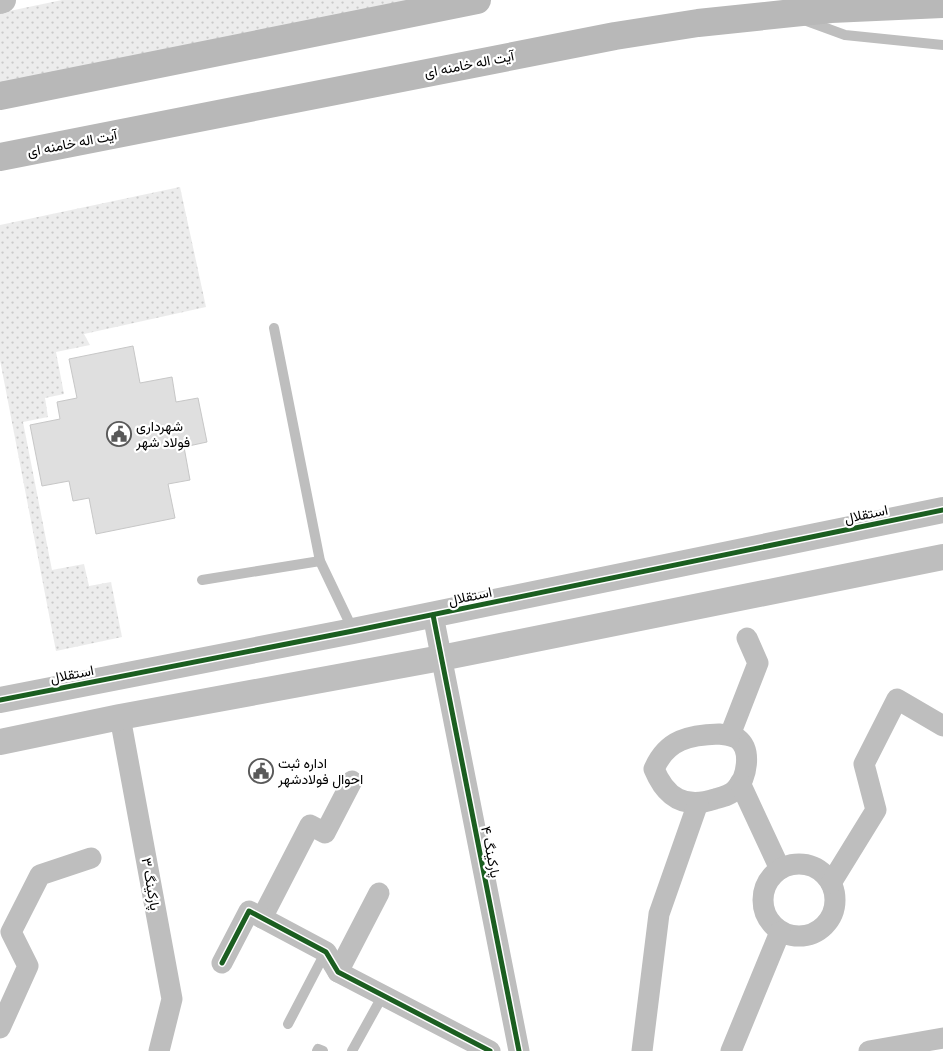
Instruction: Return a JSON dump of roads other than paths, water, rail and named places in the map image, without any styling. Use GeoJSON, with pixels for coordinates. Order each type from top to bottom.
{"type":"FeatureCollection","features":[{"type":"Feature","properties":{"kind":"main road"},"geometry":{"type":"LineString","coordinates":[[0,96],[477,0]]}},
{"type":"Feature","properties":{"kind":"main road","name":"آیت اله خامنه ای"},"geometry":{"type":"LineString","coordinates":[[0,157],[615,36],[698,23],[831,9],[943,4]]}},
{"type":"Feature","properties":{"kind":"street","name":"استقلال"},"geometry":{"type":"LineString","coordinates":[[0,700],[433,615],[943,510]]}},
{"type":"Feature","properties":{"kind":"street"},"geometry":{"type":"LineString","coordinates":[[0,742],[120,717],[441,658],[943,557]]}},
{"type":"Feature","properties":{"kind":"street","name":"پارکینگ ۴"},"geometry":{"type":"LineString","coordinates":[[433,615],[519,1051]]}},
{"type":"Feature","properties":{"kind":"street"},"geometry":{"type":"LineString","coordinates":[[730,735],[758,663],[747,638]]}},
{"type":"Feature","properties":{"kind":"street"},"geometry":{"type":"LineString","coordinates":[[831,883],[876,810],[864,764],[897,699],[943,726]]}},
{"type":"Feature","properties":{"kind":"street","name":"پارکینگ ۳"},"geometry":{"type":"LineString","coordinates":[[120,717],[172,999],[159,1051]]}},
{"type":"Feature","properties":{"kind":"street"},"geometry":{"type":"LineString","coordinates":[[730,735],[740,740],[746,753],[744,775],[740,783],[736,790],[728,795],[698,804],[686,802],[675,797],[664,788],[654,769],[665,750],[679,741],[691,736],[730,735]]}},
{"type":"Feature","properties":{"kind":"street"},"geometry":{"type":"LineString","coordinates":[[262,918],[310,825],[325,833],[352,781]]}},
{"type":"Feature","properties":{"kind":"street"},"geometry":{"type":"LineString","coordinates":[[740,783],[780,869]]}},
{"type":"Feature","properties":{"kind":"street"},"geometry":{"type":"LineString","coordinates":[[642,1051],[658,914],[698,804]]}},
{"type":"Feature","properties":{"kind":"street"},"geometry":{"type":"LineString","coordinates":[[0,1028],[28,966],[11,932],[40,875],[92,858]]}},
{"type":"Feature","properties":{"kind":"street"},"geometry":{"type":"LineString","coordinates":[[792,864],[805,864],[816,868],[831,883],[835,893],[832,915],[827,924],[817,932],[805,937],[792,937],[780,932],[771,924],[764,913],[762,900],[764,888],[771,877],[780,869],[792,864]]}},
{"type":"Feature","properties":{"kind":"street"},"geometry":{"type":"LineString","coordinates":[[338,972],[378,893]]}},
{"type":"Feature","properties":{"kind":"street"},"geometry":{"type":"LineString","coordinates":[[222,962],[249,911],[326,952],[338,972],[490,1051]]}},
{"type":"Feature","properties":{"kind":"street"},"geometry":{"type":"LineString","coordinates":[[731,1051],[780,932]]}},
{"type":"Feature","properties":{"kind":"street"},"geometry":{"type":"LineString","coordinates":[[869,1051],[942,1034]]}},
{"type":"Feature","properties":{"kind":"lane"},"geometry":{"type":"LineString","coordinates":[[784,14],[845,35],[943,45]]}},
{"type":"Feature","properties":{"kind":"lane"},"geometry":{"type":"LineString","coordinates":[[274,328],[320,561],[353,631]]}},
{"type":"Feature","properties":{"kind":"lane"},"geometry":{"type":"LineString","coordinates":[[202,580],[320,561]]}},
{"type":"Feature","properties":{"kind":"lane"},"geometry":{"type":"LineString","coordinates":[[288,1024],[326,952]]}},
{"type":"Feature","properties":{"kind":"lane"},"geometry":{"type":"LineString","coordinates":[[352,1051],[384,995]]}},
{"type":"Feature","properties":{"kind":"lane"},"geometry":{"type":"LineString","coordinates":[[317,1051],[318,1048],[323,1051]]}},
{"type":"Feature","properties":{"kind":"place","name":"شهرداری فولاد شهر"},"geometry":{"type":"Point","coordinates":[119,434]}},
{"type":"Feature","properties":{"kind":"place","name":"اداره ثبت احوال فولادشهر"},"geometry":{"type":"Point","coordinates":[261,771]}}]}
